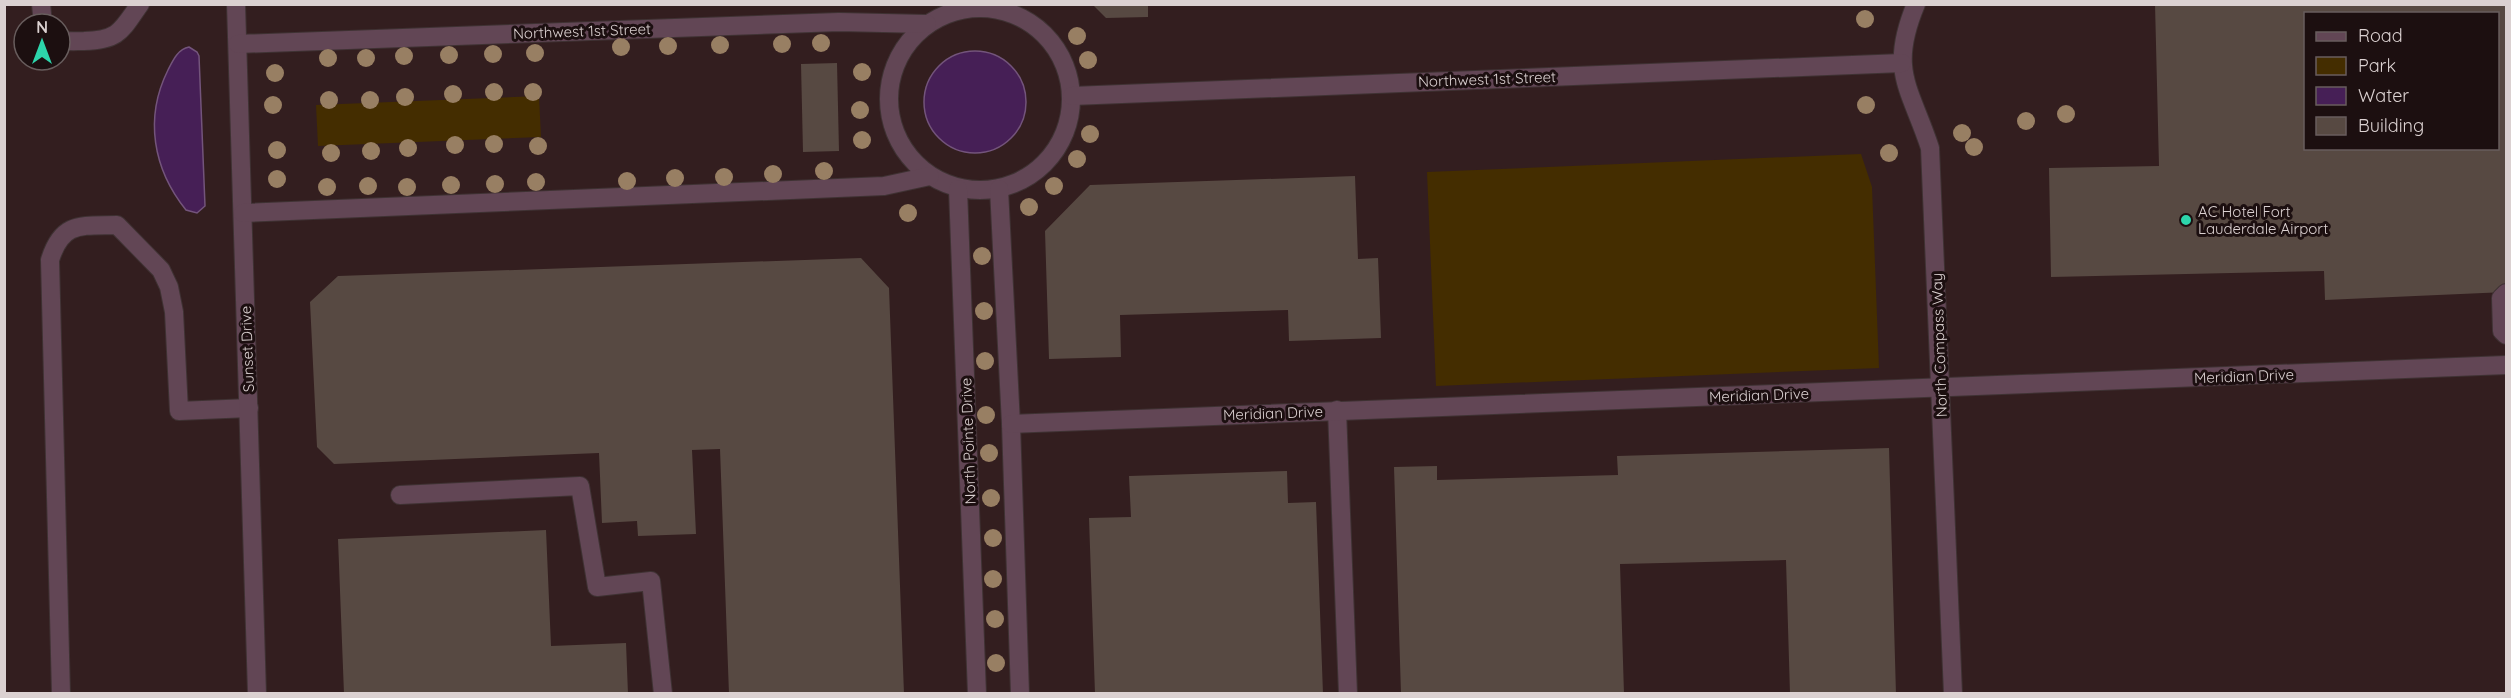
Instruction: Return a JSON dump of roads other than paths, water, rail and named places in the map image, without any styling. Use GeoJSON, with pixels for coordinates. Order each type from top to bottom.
{"type":"FeatureCollection","features":[{"type":"Feature","properties":{"kind":"street"},"geometry":{"type":"LineString","coordinates":[[72,40],[104,40],[115,36],[125,27],[140,4]]}},
{"type":"Feature","properties":{"kind":"street","name":"Sunset Drive"},"geometry":{"type":"LineString","coordinates":[[236,4],[257,693]]}},
{"type":"Feature","properties":{"kind":"street","name":"North Compass Way"},"geometry":{"type":"LineString","coordinates":[[1916,4],[1904,41],[1902,63],[1904,81],[1930,148],[1953,693]]}},
{"type":"Feature","properties":{"kind":"street"},"geometry":{"type":"LineString","coordinates":[[990,6],[1015,14],[1038,28],[1056,47],[1068,70],[1072,96],[1070,122],[1060,145],[1044,165],[1023,181],[999,189],[958,189],[930,176],[908,156],[898,139],[893,130],[888,101],[892,72],[905,45],[927,24],[954,8],[990,6]]}},
{"type":"Feature","properties":{"kind":"street","name":"Northwest 1st Street"},"geometry":{"type":"LineString","coordinates":[[238,44],[839,22],[927,24]]}},
{"type":"Feature","properties":{"kind":"street","name":"Northwest 1st Street"},"geometry":{"type":"LineString","coordinates":[[1072,96],[1902,63]]}},
{"type":"Feature","properties":{"kind":"street"},"geometry":{"type":"LineString","coordinates":[[243,213],[884,186],[930,176]]}},
{"type":"Feature","properties":{"kind":"street","name":"North Pointe Drive"},"geometry":{"type":"LineString","coordinates":[[958,189],[977,693]]}},
{"type":"Feature","properties":{"kind":"street"},"geometry":{"type":"LineString","coordinates":[[999,189],[1011,423],[1020,693]]}},
{"type":"Feature","properties":{"kind":"street"},"geometry":{"type":"LineString","coordinates":[[61,693],[50,260],[56,242],[67,231],[84,226],[117,225],[161,270],[170,287],[174,312],[179,411],[249,408]]}},
{"type":"Feature","properties":{"kind":"street"},"geometry":{"type":"LineString","coordinates":[[2506,293],[2501,297],[2502,331],[2506,335]]}},
{"type":"Feature","properties":{"kind":"street","name":"Meridian Drive"},"geometry":{"type":"LineString","coordinates":[[1011,423],[1940,389],[2506,365]]}},
{"type":"Feature","properties":{"kind":"street"},"geometry":{"type":"LineString","coordinates":[[1337,410],[1348,693]]}},
{"type":"Feature","properties":{"kind":"street"},"geometry":{"type":"LineString","coordinates":[[400,495],[580,486],[597,587],[651,581],[663,693]]}},
{"type":"Feature","properties":{"kind":"water"},"geometry":{"type":"Polygon","coordinates":[[[189,47],[199,56],[205,206],[197,213],[186,210],[166,178],[159,160],[154,125],[156,106],[168,70],[179,53],[189,47]]]}},
{"type":"Feature","properties":{"kind":"water"},"geometry":{"type":"Polygon","coordinates":[[[975,51],[995,55],[1011,66],[1022,82],[1026,102],[1022,122],[1011,138],[995,149],[975,153],[955,149],[939,138],[928,122],[924,102],[928,82],[939,66],[955,55],[975,51]]]}},
{"type":"Feature","properties":{"kind":"place","name":"AC Hotel Fort Lauderdale Airport"},"geometry":{"type":"Point","coordinates":[2186,220]}}]}
